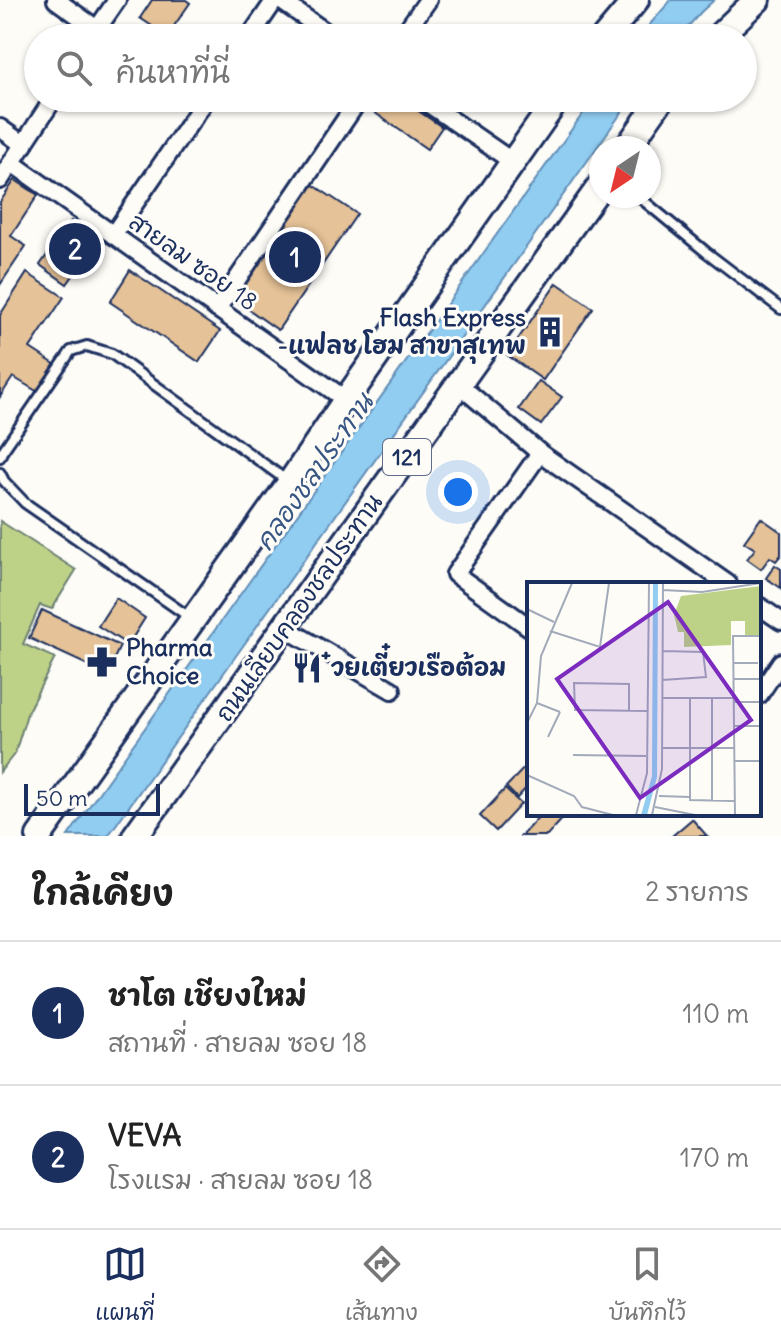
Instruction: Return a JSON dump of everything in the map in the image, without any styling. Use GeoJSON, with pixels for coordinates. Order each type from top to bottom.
{"type":"FeatureCollection","features":[{"type":"Feature","properties":{"kind":"main road"},"geometry":{"type":"LineString","coordinates":[[616,24],[636,0]]}},
{"type":"Feature","properties":{"kind":"main road"},"geometry":{"type":"LineString","coordinates":[[732,24],[757,0]]}},
{"type":"Feature","properties":{"kind":"main road"},"geometry":{"type":"LineString","coordinates":[[39,836],[194,620],[548,112]]}},
{"type":"Feature","properties":{"kind":"main road"},"geometry":{"type":"LineString","coordinates":[[635,136],[652,112]]}},
{"type":"Feature","properties":{"kind":"main road","name":"ถนนเลียบคลองชลประทาน"},"geometry":{"type":"LineString","coordinates":[[135,836],[589,202]]}},
{"type":"Feature","properties":{"kind":"street"},"geometry":{"type":"LineString","coordinates":[[56,0],[84,24]]}},
{"type":"Feature","properties":{"kind":"street"},"geometry":{"type":"LineString","coordinates":[[100,24],[117,0]]}},
{"type":"Feature","properties":{"kind":"street"},"geometry":{"type":"LineString","coordinates":[[259,24],[277,0],[313,24]]}},
{"type":"Feature","properties":{"kind":"street"},"geometry":{"type":"LineString","coordinates":[[411,24],[428,0]]}},
{"type":"Feature","properties":{"kind":"street"},"geometry":{"type":"LineString","coordinates":[[0,180],[45,112]]}},
{"type":"Feature","properties":{"kind":"street"},"geometry":{"type":"LineString","coordinates":[[113,235],[197,112]]}},
{"type":"Feature","properties":{"kind":"street"},"geometry":{"type":"LineString","coordinates":[[217,309],[351,112]]}},
{"type":"Feature","properties":{"kind":"street"},"geometry":{"type":"LineString","coordinates":[[440,112],[513,162]]}},
{"type":"Feature","properties":{"kind":"street"},"geometry":{"type":"LineString","coordinates":[[0,128],[24,145]]}},
{"type":"Feature","properties":{"kind":"street","name":"สายลม ซอย 18"},"geometry":{"type":"LineString","coordinates":[[12,163],[346,400]]}},
{"type":"Feature","properties":{"kind":"street"},"geometry":{"type":"LineString","coordinates":[[458,384],[540,453],[725,582]]}},
{"type":"Feature","properties":{"kind":"street"},"geometry":{"type":"LineString","coordinates":[[527,626],[455,574],[540,453]]}},
{"type":"Feature","properties":{"kind":"street"},"geometry":{"type":"LineString","coordinates":[[761,607],[781,621]]}},
{"type":"Feature","properties":{"kind":"street"},"geometry":{"type":"LineString","coordinates":[[285,628],[392,690]]}},
{"type":"Feature","properties":{"kind":"street"},"geometry":{"type":"LineString","coordinates":[[761,692],[781,662]]}},
{"type":"Feature","properties":{"kind":"lane"},"geometry":{"type":"LineString","coordinates":[[653,208],[781,309]]}},
{"type":"Feature","properties":{"kind":"lane"},"geometry":{"type":"LineString","coordinates":[[0,457],[71,351],[87,346],[112,354],[290,483]]}},
{"type":"Feature","properties":{"kind":"lane"},"geometry":{"type":"LineString","coordinates":[[0,473],[25,503],[194,620]]}},
{"type":"Feature","properties":{"kind":"green space"},"geometry":{"type":"Polygon","coordinates":[[[0,521],[76,570],[52,609],[40,605],[23,644],[55,658],[28,711],[15,753],[0,772],[0,521]]]}},
{"type":"Feature","properties":{"kind":"water"},"geometry":{"type":"Polygon","coordinates":[[[671,0],[714,0],[690,24],[650,24],[671,0]]]}},
{"type":"Feature","properties":{"kind":"water"},"geometry":{"type":"Polygon","coordinates":[[[584,112],[622,112],[605,136],[589,136],[589,159],[108,836],[68,836],[584,112]]]}},
{"type":"Feature","properties":{"kind":"building"},"geometry":{"type":"Polygon","coordinates":[[[152,0],[186,0],[190,3],[175,24],[149,24],[140,18],[152,0]]]}},
{"type":"Feature","properties":{"kind":"building"},"geometry":{"type":"Polygon","coordinates":[[[374,112],[420,112],[442,127],[427,149],[374,112]]]}},
{"type":"Feature","properties":{"kind":"building"},"geometry":{"type":"Polygon","coordinates":[[[15,180],[38,195],[11,236],[26,246],[0,285],[0,202],[15,180]]]}},
{"type":"Feature","properties":{"kind":"building"},"geometry":{"type":"Polygon","coordinates":[[[312,184],[357,214],[278,330],[234,299],[312,184]]]}},
{"type":"Feature","properties":{"kind":"building"},"geometry":{"type":"Polygon","coordinates":[[[71,221],[98,241],[67,284],[40,265],[71,221]]]}},
{"type":"Feature","properties":{"kind":"building"},"geometry":{"type":"Polygon","coordinates":[[[130,270],[220,331],[199,362],[110,302],[130,270]]]}},
{"type":"Feature","properties":{"kind":"building"},"geometry":{"type":"Polygon","coordinates":[[[27,273],[64,297],[30,348],[56,365],[38,392],[13,377],[0,397],[0,315],[27,273]]]}},
{"type":"Feature","properties":{"kind":"building","name":"Flash Express -แฟลช โฮม สาขาสุเทพ"},"geometry":{"type":"Polygon","coordinates":[[[557,283],[593,308],[543,380],[507,355],[557,283]]]}},
{"type":"Feature","properties":{"kind":"building"},"geometry":{"type":"Polygon","coordinates":[[[539,381],[562,397],[541,425],[519,409],[539,381]]]}},
{"type":"Feature","properties":{"kind":"building"},"geometry":{"type":"Polygon","coordinates":[[[761,518],[781,532],[781,555],[776,561],[770,557],[761,569],[747,559],[755,549],[744,542],[761,518]]]}},
{"type":"Feature","properties":{"kind":"building"},"geometry":{"type":"Polygon","coordinates":[[[775,565],[781,569],[781,588],[766,578],[775,565]]]}},
{"type":"Feature","properties":{"kind":"building"},"geometry":{"type":"Polygon","coordinates":[[[116,598],[145,618],[128,645],[98,626],[116,598]]]}},
{"type":"Feature","properties":{"kind":"building"},"geometry":{"type":"Polygon","coordinates":[[[42,610],[120,646],[107,674],[29,638],[42,610]]]}},
{"type":"Feature","properties":{"kind":"building"},"geometry":{"type":"Polygon","coordinates":[[[527,765],[527,787],[517,798],[506,787],[527,765]]]}},
{"type":"Feature","properties":{"kind":"building"},"geometry":{"type":"Polygon","coordinates":[[[505,789],[521,804],[496,831],[480,816],[505,789]]]}},
{"type":"Feature","properties":{"kind":"building"},"geometry":{"type":"Polygon","coordinates":[[[539,816],[565,816],[547,836],[521,836],[539,816]]]}},
{"type":"Feature","properties":{"kind":"building"},"geometry":{"type":"Polygon","coordinates":[[[692,819],[707,836],[672,836],[692,819]]]}},
{"type":"Feature","properties":{"kind":"place","name":"VEVA"},"geometry":{"type":"Point","coordinates":[75,249]}},
{"type":"Feature","properties":{"kind":"place","name":"ชาโต เชียงใหม่"},"geometry":{"type":"Point","coordinates":[295,257]}},
{"type":"Feature","properties":{"kind":"place","name":"Flash Express -แฟลช โฮม สาขาสุเทพ"},"geometry":{"type":"Point","coordinates":[550,332]}},
{"type":"Feature","properties":{"kind":"place","name":"Pharma Choice"},"geometry":{"type":"Point","coordinates":[102,662]}},
{"type":"Feature","properties":{"kind":"place","name":"๋วยเตี๋ยวเรือต้อม"},"geometry":{"type":"Point","coordinates":[307,668]}},
{"type":"Feature","properties":{"kind":"water label","name":"คลองชลประทาน"},"geometry":{"type":"Point","coordinates":[314,472]}}]}
